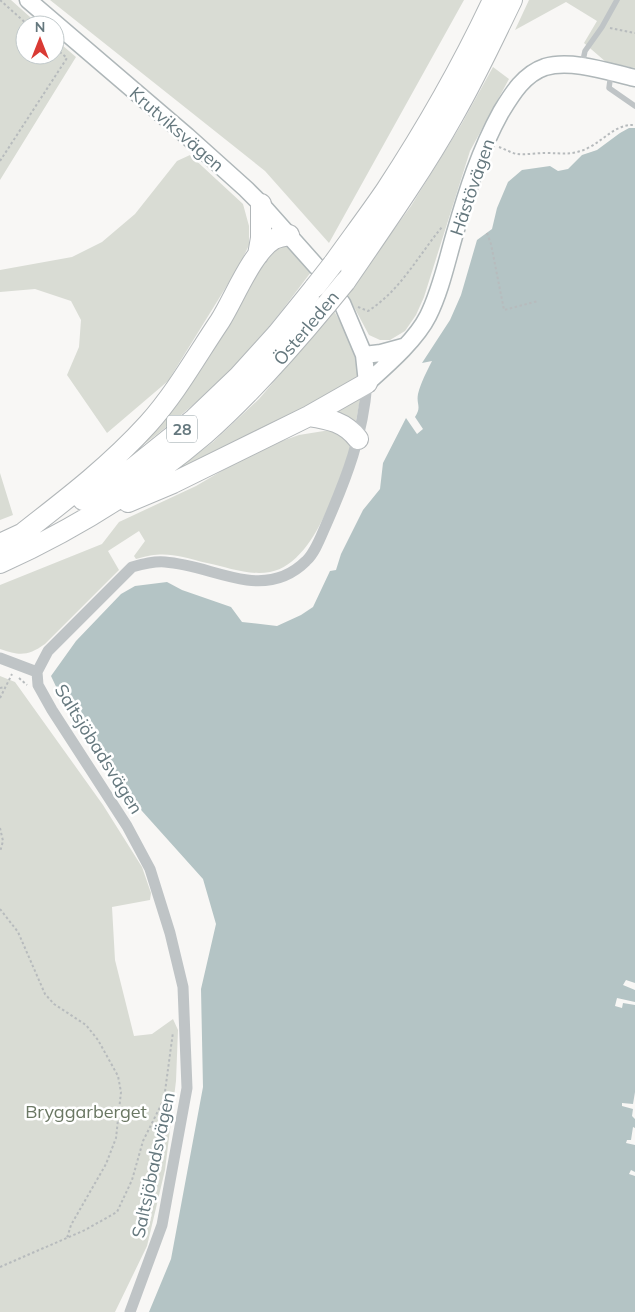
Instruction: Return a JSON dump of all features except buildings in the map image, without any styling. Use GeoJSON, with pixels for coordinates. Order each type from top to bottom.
{"type":"FeatureCollection","features":[{"type":"Feature","properties":{"kind":"highway","name":"Österleden"},"geometry":{"type":"LineString","coordinates":[[0,544],[61,514],[133,468],[194,419],[239,376],[277,334],[386,190],[437,108],[468,53],[493,0]]}},
{"type":"Feature","properties":{"kind":"highway","name":"Österleden"},"geometry":{"type":"LineString","coordinates":[[0,563],[26,551],[91,515],[144,481],[204,434],[251,390],[290,348],[341,305],[345,282],[400,201],[453,117],[483,61],[512,0]]}},
{"type":"Feature","properties":{"kind":"highway"},"geometry":{"type":"LineString","coordinates":[[258,256],[261,232],[261,204]]}},
{"type":"Feature","properties":{"kind":"highway"},"geometry":{"type":"LineString","coordinates":[[19,536],[89,482],[120,454],[149,423],[171,395],[224,315],[258,256],[273,240],[289,235]]}},
{"type":"Feature","properties":{"kind":"highway"},"geometry":{"type":"LineString","coordinates":[[91,515],[173,483],[309,416],[367,383]]}},
{"type":"Feature","properties":{"kind":"highway"},"geometry":{"type":"LineString","coordinates":[[309,416],[336,421],[351,430],[358,439]]}},
{"type":"Feature","properties":{"kind":"street","name":"Krutviksvägen"},"geometry":{"type":"LineString","coordinates":[[28,0],[187,136],[261,204],[322,273]]}},
{"type":"Feature","properties":{"kind":"street","name":"Hästövägen"},"geometry":{"type":"LineString","coordinates":[[367,383],[397,355],[415,335],[428,316],[472,174],[494,125],[508,101],[525,79],[535,72],[555,65],[582,67],[635,78]]}},
{"type":"Feature","properties":{"kind":"street"},"geometry":{"type":"LineString","coordinates":[[341,305],[364,355],[367,383]]}},
{"type":"Feature","properties":{"kind":"street"},"geometry":{"type":"LineString","coordinates":[[364,355],[403,347]]}},
{"type":"Feature","properties":{"kind":"street","name":"Saltsjöbadsvägen"},"geometry":{"type":"LineString","coordinates":[[130,1312],[162,1225],[187,1088],[183,987],[170,933],[150,869],[127,826],[52,710],[38,685],[37,672],[48,651],[132,567],[148,562],[164,561],[248,580],[270,581],[289,574],[308,560],[320,539],[348,471],[363,422],[367,383]]}},
{"type":"Feature","properties":{"kind":"street"},"geometry":{"type":"LineString","coordinates":[[0,658],[37,672]]}},
{"type":"Feature","properties":{"kind":"lane"},"geometry":{"type":"LineString","coordinates":[[582,67],[585,51],[602,27],[617,0]]}},
{"type":"Feature","properties":{"kind":"lane"},"geometry":{"type":"LineString","coordinates":[[611,72],[609,88],[635,106]]}},
{"type":"Feature","properties":{"kind":"path"},"geometry":{"type":"LineString","coordinates":[[1,2],[16,15]]}},
{"type":"Feature","properties":{"kind":"path"},"geometry":{"type":"LineString","coordinates":[[602,27],[635,33]]}},
{"type":"Feature","properties":{"kind":"path"},"geometry":{"type":"LineString","coordinates":[[0,161],[62,65]]}},
{"type":"Feature","properties":{"kind":"path"},"geometry":{"type":"LineString","coordinates":[[494,145],[517,154],[545,153],[565,155],[576,153],[591,146],[614,130],[628,125],[635,125]]}},
{"type":"Feature","properties":{"kind":"path"},"geometry":{"type":"LineString","coordinates":[[341,305],[357,307],[368,311],[378,305],[396,289],[446,222]]}},
{"type":"Feature","properties":{"kind":"path"},"geometry":{"type":"LineString","coordinates":[[487,233],[491,244],[504,310],[538,301]]}},
{"type":"Feature","properties":{"kind":"path"},"geometry":{"type":"LineString","coordinates":[[6,670],[13,673],[29,688]]}},
{"type":"Feature","properties":{"kind":"path"},"geometry":{"type":"LineString","coordinates":[[0,698],[13,673]]}},
{"type":"Feature","properties":{"kind":"path"},"geometry":{"type":"LineString","coordinates":[[0,688],[5,687]]}},
{"type":"Feature","properties":{"kind":"path"},"geometry":{"type":"LineString","coordinates":[[0,828],[3,841],[0,852]]}},
{"type":"Feature","properties":{"kind":"path"},"geometry":{"type":"LineString","coordinates":[[0,909],[18,932],[44,994],[54,1004],[86,1025],[98,1040],[118,1076],[121,1092],[116,1138],[106,1164],[71,1225],[67,1238]]}},
{"type":"Feature","properties":{"kind":"path"},"geometry":{"type":"LineString","coordinates":[[0,1267],[100,1223],[117,1212],[132,1180],[143,1142],[164,1099],[169,1050],[176,1017],[184,1016]]}},
{"type":"Feature","properties":{"kind":"green space"},"geometry":{"type":"Polygon","coordinates":[[[0,0],[11,0],[28,15],[15,15],[15,65],[65,65],[65,48],[76,57],[0,180],[0,0]]]}},
{"type":"Feature","properties":{"kind":"green space"},"geometry":{"type":"Polygon","coordinates":[[[50,0],[464,0],[329,243],[265,171],[50,0]]]}},
{"type":"Feature","properties":{"kind":"green space"},"geometry":{"type":"Polygon","coordinates":[[[529,0],[635,0],[635,68],[606,62],[584,43],[597,21],[566,2],[515,30],[529,0]]]}},
{"type":"Feature","properties":{"kind":"green space"},"geometry":{"type":"Polygon","coordinates":[[[493,67],[509,79],[470,151],[424,297],[416,315],[405,331],[390,340],[380,340],[369,335],[347,294],[411,206],[461,125],[493,67]]]}},
{"type":"Feature","properties":{"kind":"green space"},"geometry":{"type":"Polygon","coordinates":[[[190,155],[243,204],[249,226],[249,245],[239,266],[168,381],[107,433],[67,375],[79,347],[81,320],[71,301],[35,289],[0,292],[0,270],[72,257],[102,242],[135,214],[177,161],[190,155]]]}},
{"type":"Feature","properties":{"kind":"green space"},"geometry":{"type":"Polygon","coordinates":[[[288,245],[311,272],[244,357],[185,412],[133,453],[266,256],[275,248],[288,245]]]}},
{"type":"Feature","properties":{"kind":"green space"},"geometry":{"type":"Polygon","coordinates":[[[334,311],[354,352],[357,376],[353,382],[297,413],[171,474],[213,442],[259,399],[334,311]]]}},
{"type":"Feature","properties":{"kind":"green space"},"geometry":{"type":"Polygon","coordinates":[[[359,397],[355,427],[327,413],[359,397]]]}},
{"type":"Feature","properties":{"kind":"green space"},"geometry":{"type":"Polygon","coordinates":[[[330,430],[350,440],[350,449],[331,502],[322,521],[299,555],[286,566],[270,572],[254,573],[164,554],[136,559],[134,556],[145,541],[139,531],[108,551],[119,570],[45,644],[34,651],[24,654],[0,649],[0,585],[102,544],[119,522],[196,486],[259,449],[299,435],[330,430]]]}},
{"type":"Feature","properties":{"kind":"green space"},"geometry":{"type":"Polygon","coordinates":[[[0,473],[13,515],[0,520],[0,473]]]}},
{"type":"Feature","properties":{"kind":"green space","name":"Bryggarberget"},"geometry":{"type":"Polygon","coordinates":[[[0,676],[15,682],[103,805],[142,867],[151,893],[150,900],[112,907],[115,960],[134,1036],[152,1034],[173,1019],[178,1030],[176,1081],[165,1170],[147,1246],[115,1312],[0,1312],[0,676]]]}},
{"type":"Feature","properties":{"kind":"shaded area"},"geometry":{"type":"Polygon","coordinates":[[[629,128],[635,128],[635,983],[626,980],[623,985],[635,990],[635,1002],[617,998],[615,1006],[622,1008],[623,1003],[635,1005],[635,1092],[633,1104],[622,1103],[622,1106],[633,1109],[632,1116],[635,1119],[635,1128],[633,1127],[631,1140],[627,1140],[626,1143],[635,1145],[635,1172],[631,1170],[629,1174],[635,1176],[635,1312],[149,1312],[171,1259],[203,1087],[201,989],[216,924],[203,879],[142,811],[70,716],[51,676],[76,641],[121,594],[135,586],[167,582],[182,590],[231,607],[242,622],[277,626],[313,607],[330,571],[336,570],[341,554],[363,510],[380,489],[383,463],[406,418],[417,434],[423,429],[415,417],[418,408],[418,394],[432,361],[422,363],[450,320],[461,295],[477,240],[492,229],[497,208],[508,182],[522,170],[550,166],[558,171],[568,169],[582,155],[597,150],[629,128]]]}}]}
